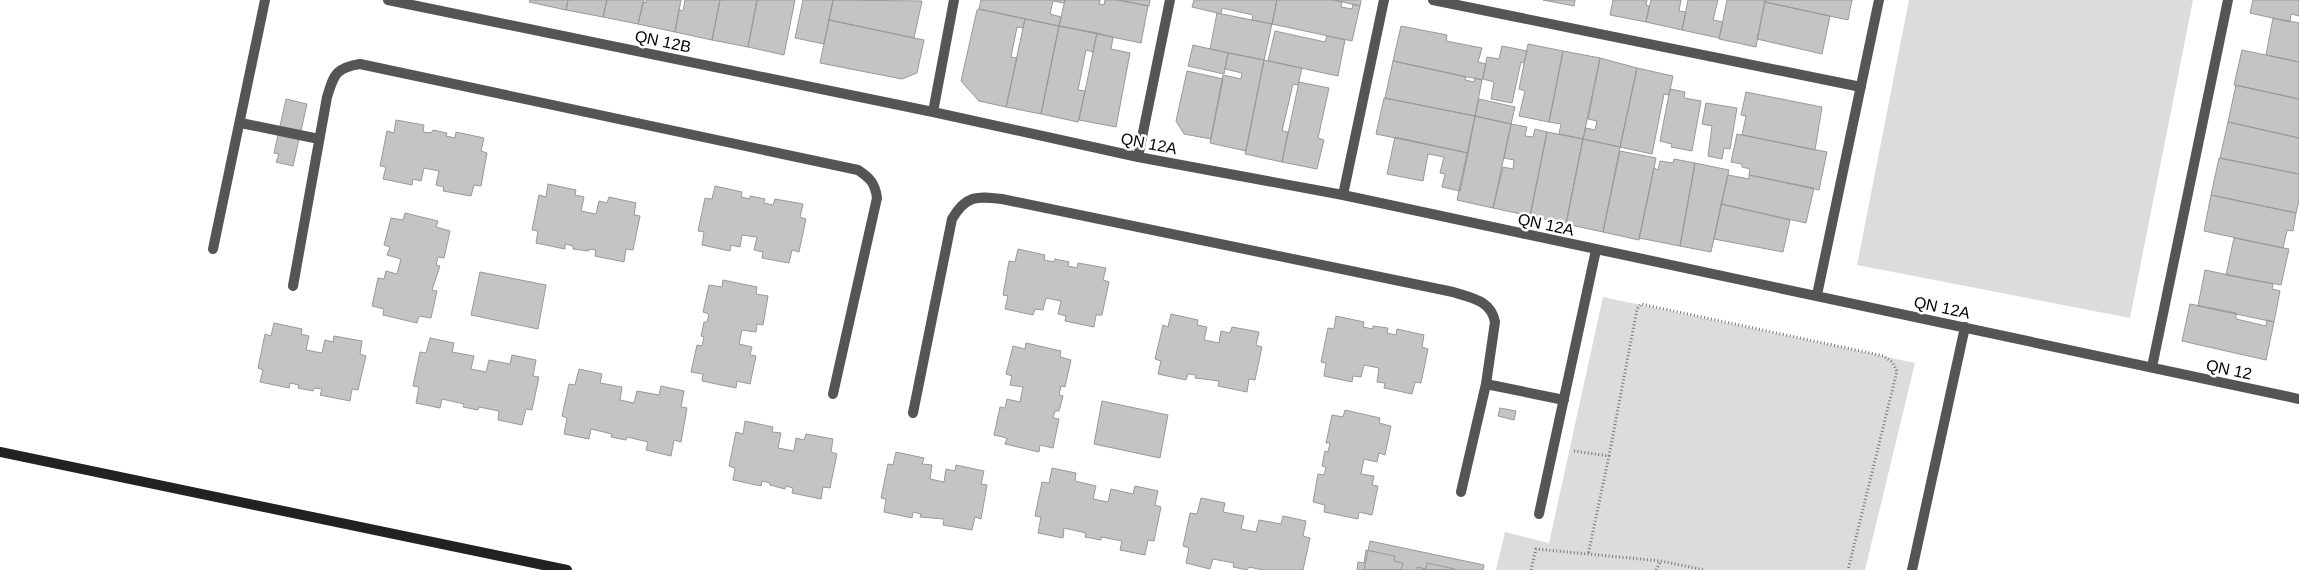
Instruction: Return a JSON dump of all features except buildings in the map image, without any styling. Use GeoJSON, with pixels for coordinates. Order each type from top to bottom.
{"type":"FeatureCollection","features":[{"type":"Feature","properties":{"kind":"main road"},"geometry":{"type":"LineString","coordinates":[[0,452],[567,570]]}},
{"type":"Feature","properties":{"kind":"street"},"geometry":{"type":"LineString","coordinates":[[213,249],[265,0]]}},
{"type":"Feature","properties":{"kind":"street","name":"QN 12B"},"geometry":{"type":"LineString","coordinates":[[388,0],[933,112]]}},
{"type":"Feature","properties":{"kind":"street"},"geometry":{"type":"LineString","coordinates":[[933,112],[954,0]]}},
{"type":"Feature","properties":{"kind":"street"},"geometry":{"type":"LineString","coordinates":[[1138,157],[1170,0]]}},
{"type":"Feature","properties":{"kind":"street"},"geometry":{"type":"LineString","coordinates":[[1343,195],[1384,0]]}},
{"type":"Feature","properties":{"kind":"street"},"geometry":{"type":"LineString","coordinates":[[1433,0],[1861,86]]}},
{"type":"Feature","properties":{"kind":"street"},"geometry":{"type":"LineString","coordinates":[[1817,295],[1879,0]]}},
{"type":"Feature","properties":{"kind":"street"},"geometry":{"type":"LineString","coordinates":[[2152,367],[2228,0]]}},
{"type":"Feature","properties":{"kind":"street"},"geometry":{"type":"LineString","coordinates":[[293,286],[319,139],[332,80],[338,71],[346,66],[360,64],[858,170],[870,178],[876,186],[878,198],[833,394]]}},
{"type":"Feature","properties":{"kind":"street","name":"QN 12A"},"geometry":{"type":"LineString","coordinates":[[933,112],[1138,157],[1343,195],[2152,367]]}},
{"type":"Feature","properties":{"kind":"street"},"geometry":{"type":"LineString","coordinates":[[240,123],[319,139]]}},
{"type":"Feature","properties":{"kind":"street"},"geometry":{"type":"LineString","coordinates":[[914,413],[952,219],[959,206],[969,200],[981,197],[1452,292],[1487,305],[1494,312],[1495,322],[1486,384],[1461,492]]}},
{"type":"Feature","properties":{"kind":"street"},"geometry":{"type":"LineString","coordinates":[[1539,514],[1596,250]]}},
{"type":"Feature","properties":{"kind":"street"},"geometry":{"type":"LineString","coordinates":[[1912,570],[1965,327]]}},
{"type":"Feature","properties":{"kind":"street","name":"QN 12"},"geometry":{"type":"LineString","coordinates":[[2152,367],[2299,399]]}},
{"type":"Feature","properties":{"kind":"street"},"geometry":{"type":"LineString","coordinates":[[1486,384],[1564,400]]}},
{"type":"Feature","properties":{"kind":"path"},"geometry":{"type":"LineString","coordinates":[[1588,555],[1637,309],[1641,304],[1884,356],[1892,362],[1897,370],[1848,570]]}},
{"type":"Feature","properties":{"kind":"path"},"geometry":{"type":"LineString","coordinates":[[1554,448],[1609,456]]}},
{"type":"Feature","properties":{"kind":"path"},"geometry":{"type":"LineString","coordinates":[[1531,570],[1536,549],[1661,561],[1705,570]]}},
{"type":"Feature","properties":{"kind":"path"},"geometry":{"type":"LineString","coordinates":[[1656,570],[1661,561]]}},
{"type":"Feature","properties":{"kind":"shaded area"},"geometry":{"type":"Polygon","coordinates":[[[1909,0],[2193,0],[2130,318],[1857,265],[1909,0]]]}},
{"type":"Feature","properties":{"kind":"shaded area"},"geometry":{"type":"Polygon","coordinates":[[[1603,297],[1915,363],[1865,570],[1496,570],[1505,532],[1549,543],[1603,297]]]}}]}
